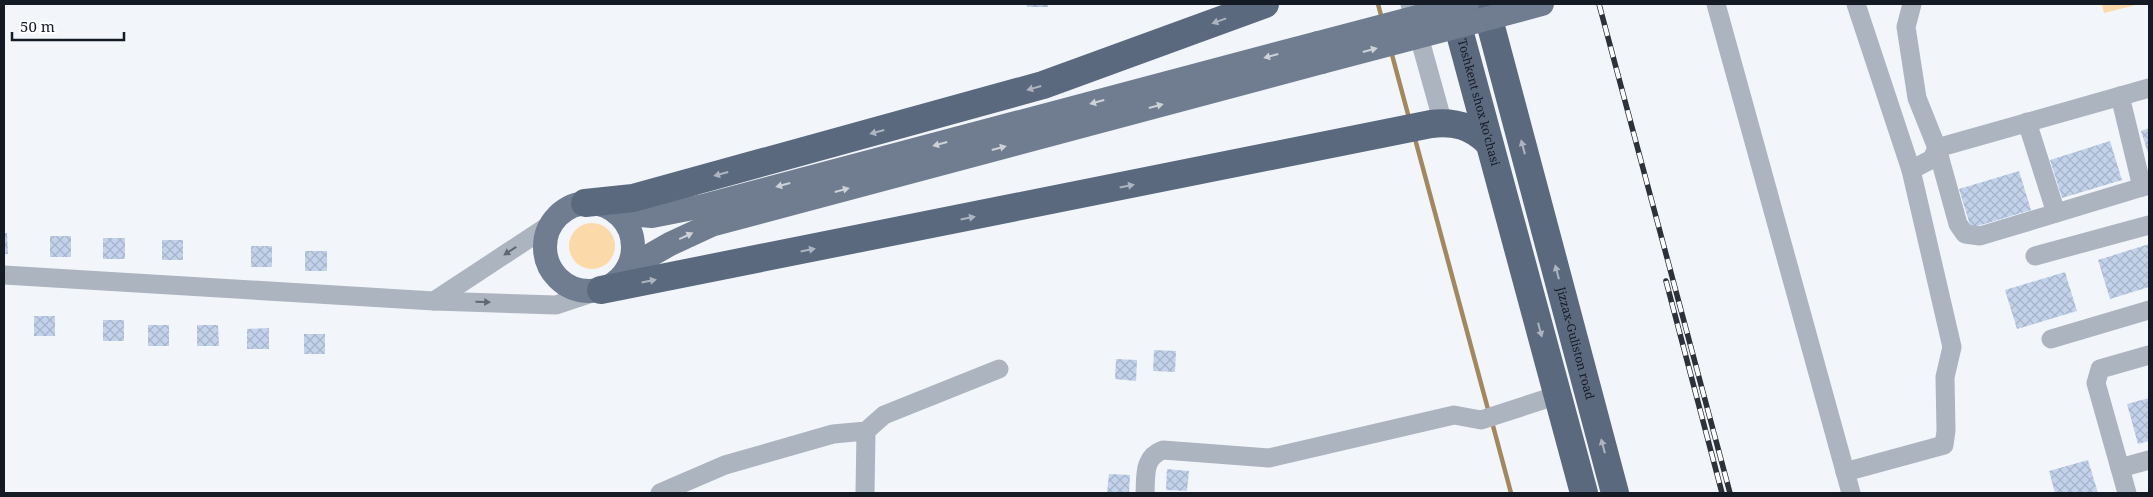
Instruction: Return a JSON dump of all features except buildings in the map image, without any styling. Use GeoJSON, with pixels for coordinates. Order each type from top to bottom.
{"type":"FeatureCollection","features":[{"type":"Feature","properties":{"kind":"highway"},"geometry":{"type":"LineString","coordinates":[[586,203],[633,198],[1043,85],[1265,4]]}},
{"type":"Feature","properties":{"kind":"highway","name":"Toshkent shox ko'chasi"},"geometry":{"type":"LineString","coordinates":[[1452,4],[1558,395]]}},
{"type":"Feature","properties":{"kind":"highway","name":"Jizzax-Guliston road"},"geometry":{"type":"LineString","coordinates":[[1485,4],[1615,493]]}},
{"type":"Feature","properties":{"kind":"highway"},"geometry":{"type":"LineString","coordinates":[[601,290],[1437,124],[1469,128],[1477,132],[1489,143]]}},
{"type":"Feature","properties":{"kind":"highway"},"geometry":{"type":"LineString","coordinates":[[1558,395],[1584,493]]}},
{"type":"Feature","properties":{"kind":"main road"},"geometry":{"type":"LineString","coordinates":[[628,268],[670,244],[711,225],[1320,53],[1467,4]]}},
{"type":"Feature","properties":{"kind":"main road"},"geometry":{"type":"LineString","coordinates":[[617,213],[628,226],[633,242],[632,260],[628,268],[617,282],[601,290],[592,292],[566,286],[553,274],[544,248],[551,224],[569,207],[586,203],[602,205],[617,213],[640,216],[664,215],[1320,53],[1542,4]]}},
{"type":"Feature","properties":{"kind":"street"},"geometry":{"type":"LineString","coordinates":[[1410,4],[1437,124]]}},
{"type":"Feature","properties":{"kind":"street"},"geometry":{"type":"LineString","coordinates":[[1716,4],[1850,493]]}},
{"type":"Feature","properties":{"kind":"street"},"geometry":{"type":"LineString","coordinates":[[1844,472],[1944,445],[1946,431],[1945,377],[1952,347],[1910,170],[1856,4]]}},
{"type":"Feature","properties":{"kind":"street"},"geometry":{"type":"LineString","coordinates":[[1912,4],[1906,27],[1917,98],[1937,148],[1958,224],[1965,234],[1980,236],[2146,186],[2120,96]]}},
{"type":"Feature","properties":{"kind":"street"},"geometry":{"type":"LineString","coordinates":[[1910,170],[1932,159],[1937,148],[2149,88]]}},
{"type":"Feature","properties":{"kind":"street"},"geometry":{"type":"LineString","coordinates":[[2027,122],[2056,213]]}},
{"type":"Feature","properties":{"kind":"street"},"geometry":{"type":"LineString","coordinates":[[434,301],[551,224]]}},
{"type":"Feature","properties":{"kind":"street"},"geometry":{"type":"LineString","coordinates":[[2035,256],[2149,224]]}},
{"type":"Feature","properties":{"kind":"street"},"geometry":{"type":"LineString","coordinates":[[4,275],[434,301],[556,305],[601,290]]}},
{"type":"Feature","properties":{"kind":"street"},"geometry":{"type":"LineString","coordinates":[[2051,339],[2149,310]]}},
{"type":"Feature","properties":{"kind":"street"},"geometry":{"type":"LineString","coordinates":[[2127,493],[2096,383],[2100,369],[2149,355]]}},
{"type":"Feature","properties":{"kind":"street"},"geometry":{"type":"LineString","coordinates":[[660,493],[725,465],[832,434],[866,432],[884,415],[999,369]]}},
{"type":"Feature","properties":{"kind":"street"},"geometry":{"type":"LineString","coordinates":[[1145,493],[1146,466],[1156,452],[1163,450],[1269,458],[1454,415],[1489,418],[1558,395]]}},
{"type":"Feature","properties":{"kind":"street"},"geometry":{"type":"LineString","coordinates":[[865,493],[866,432]]}},
{"type":"Feature","properties":{"kind":"street"},"geometry":{"type":"LineString","coordinates":[[2120,468],[2149,460]]}},
{"type":"Feature","properties":{"kind":"shaded area"},"geometry":{"type":"Polygon","coordinates":[[[2102,4],[2140,4],[2104,13],[2102,4]]]}},
{"type":"Feature","properties":{"kind":"shaded area"},"geometry":{"type":"Polygon","coordinates":[[[592,223],[605,227],[611,233],[615,246],[611,259],[605,265],[592,269],[579,265],[573,259],[569,246],[573,233],[579,227],[592,223]]]}},
{"type":"Feature","properties":{"kind":"waterway"},"geometry":{"type":"LineString","coordinates":[[1378,4],[1382,19]]}},
{"type":"Feature","properties":{"kind":"waterway"},"geometry":{"type":"LineString","coordinates":[[1391,51],[1409,118]]}},
{"type":"Feature","properties":{"kind":"waterway"},"geometry":{"type":"LineString","coordinates":[[1414,135],[1489,413]]}},
{"type":"Feature","properties":{"kind":"waterway"},"geometry":{"type":"LineString","coordinates":[[1492,422],[1511,493]]}},
{"type":"Feature","properties":{"kind":"railway"},"geometry":{"type":"LineString","coordinates":[[1599,4],[1730,493]]}},
{"type":"Feature","properties":{"kind":"railway"},"geometry":{"type":"LineString","coordinates":[[1666,281],[1722,493]]}}]}
